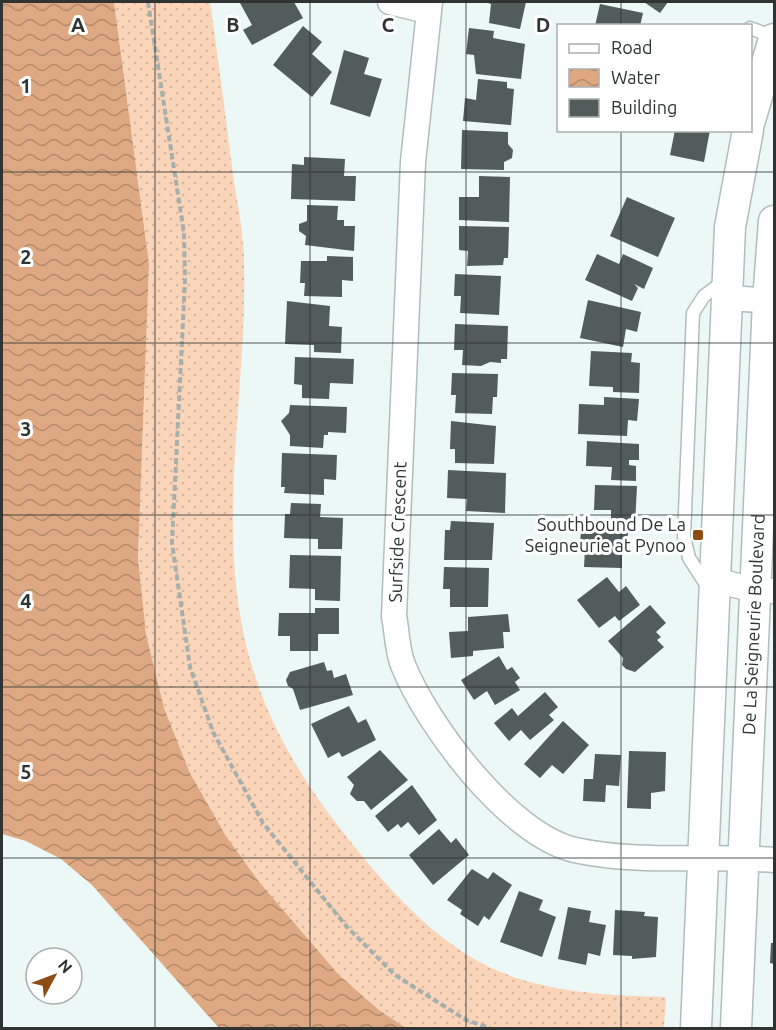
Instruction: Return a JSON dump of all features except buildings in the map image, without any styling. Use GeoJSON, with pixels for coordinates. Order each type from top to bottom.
{"type":"FeatureCollection","features":[{"type":"Feature","properties":{"kind":"street","name":"Surfside Crescent"},"geometry":{"type":"LineString","coordinates":[[390,2],[429,6],[413,162],[395,604],[401,662],[420,704],[434,724],[510,814],[546,839],[572,850],[603,855],[774,860]]}},
{"type":"Feature","properties":{"kind":"street"},"geometry":{"type":"LineString","coordinates":[[752,113],[774,38]]}},
{"type":"Feature","properties":{"kind":"street"},"geometry":{"type":"LineString","coordinates":[[696,1029],[730,227],[748,132]]}},
{"type":"Feature","properties":{"kind":"street","name":"De La Seigneurie Boulevard"},"geometry":{"type":"LineString","coordinates":[[736,1029],[744,858],[765,590],[774,221]]}},
{"type":"Feature","properties":{"kind":"street"},"geometry":{"type":"LineString","coordinates":[[728,288],[771,301]]}},
{"type":"Feature","properties":{"kind":"street"},"geometry":{"type":"LineString","coordinates":[[713,587],[765,590]]}},
{"type":"Feature","properties":{"kind":"lane"},"geometry":{"type":"LineString","coordinates":[[752,29],[774,38]]}},
{"type":"Feature","properties":{"kind":"path"},"geometry":{"type":"LineString","coordinates":[[148,2],[184,233],[185,280],[172,543],[190,667],[213,732],[263,823],[347,927],[394,975],[466,1020],[490,1029]]}},
{"type":"Feature","properties":{"kind":"shaded area"},"geometry":{"type":"Polygon","coordinates":[[[114,2],[210,2],[244,250],[243,336],[233,486],[234,560],[238,605],[258,686],[292,758],[339,827],[367,862],[408,907],[454,946],[489,967],[532,982],[576,991],[666,997],[664,1028],[406,1028],[379,1010],[339,975],[260,883],[226,836],[190,773],[164,708],[146,634],[138,558],[149,264],[114,2]]]}},
{"type":"Feature","properties":{"kind":"water"},"geometry":{"type":"Polygon","coordinates":[[[2,2],[114,2],[149,264],[138,558],[146,634],[164,708],[190,773],[226,836],[260,883],[339,975],[379,1010],[406,1028],[219,1028],[92,885],[61,859],[26,841],[2,834],[2,2]]]}},
{"type":"Feature","properties":{"kind":"place","name":"Southbound De La Seigneurie at Pynoo"},"geometry":{"type":"Point","coordinates":[698,535]}}]}
